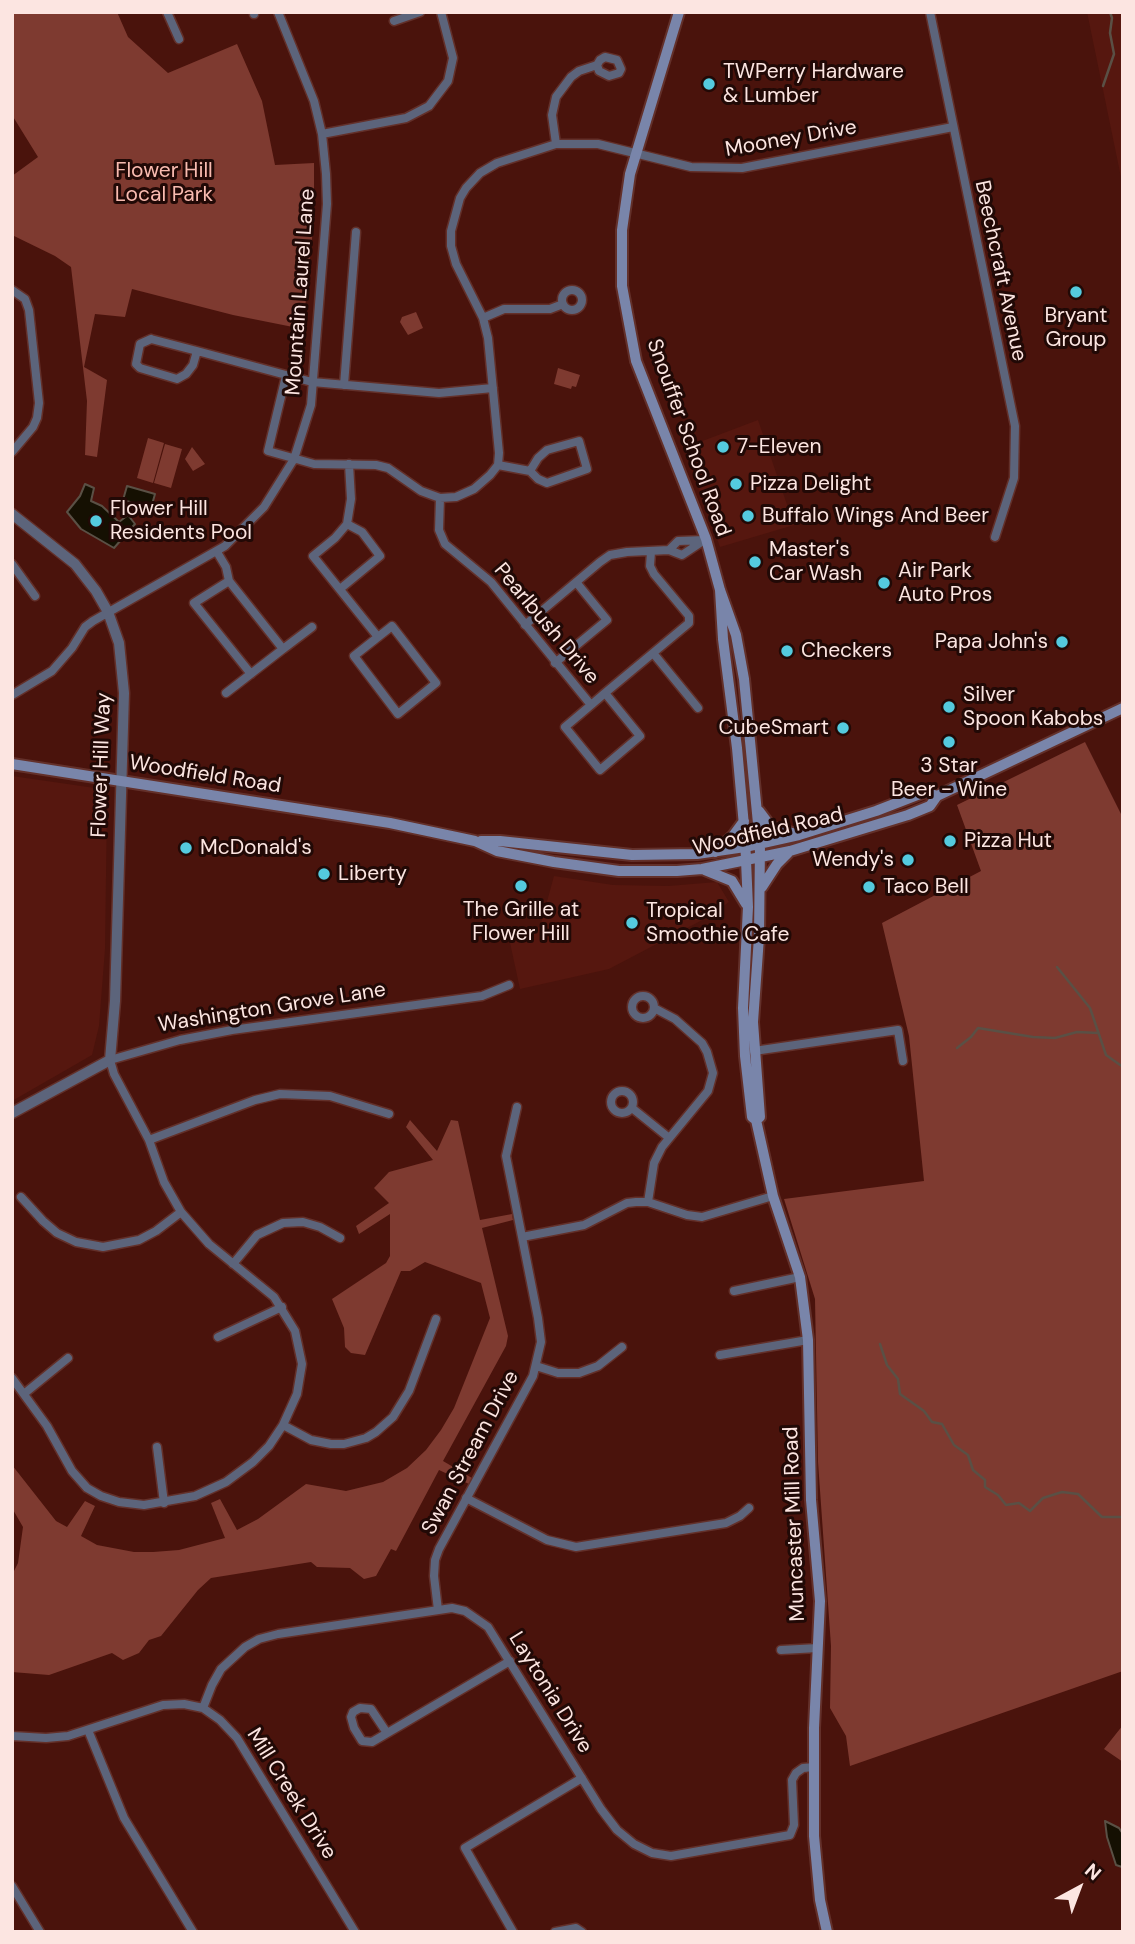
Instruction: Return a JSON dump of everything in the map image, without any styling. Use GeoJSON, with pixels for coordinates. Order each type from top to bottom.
{"type":"FeatureCollection","features":[{"type":"Feature","properties":{"kind":"main road","name":"Snouffer School Road"},"geometry":{"type":"LineString","coordinates":[[679,12],[626,193],[621,251],[622,286],[629,333],[643,381],[706,540],[736,635],[744,679],[760,844]]}},
{"type":"Feature","properties":{"kind":"main road","name":"Snouffer School Road"},"geometry":{"type":"LineString","coordinates":[[720,590],[745,847]]}},
{"type":"Feature","properties":{"kind":"main road","name":"Woodfield Road"},"geometry":{"type":"LineString","coordinates":[[475,841],[496,851],[590,868],[648,872],[702,869],[790,852],[930,806],[937,796],[1123,708]]}},
{"type":"Feature","properties":{"kind":"main road","name":"Woodfield Road"},"geometry":{"type":"LineString","coordinates":[[12,764],[390,823],[475,841],[500,841],[632,855],[715,852],[745,847],[799,835],[925,792],[937,796]]}},
{"type":"Feature","properties":{"kind":"main road"},"geometry":{"type":"LineString","coordinates":[[757,807],[771,827],[799,835]]}},
{"type":"Feature","properties":{"kind":"main road"},"geometry":{"type":"LineString","coordinates":[[715,852],[733,836],[744,821]]}},
{"type":"Feature","properties":{"kind":"main road","name":"Muncaster Mill Road"},"geometry":{"type":"LineString","coordinates":[[756,1120],[760,1117],[753,1002],[761,889],[760,844]]}},
{"type":"Feature","properties":{"kind":"main road","name":"Muncaster Mill Road"},"geometry":{"type":"LineString","coordinates":[[745,847],[748,907],[743,1008],[752,1116],[756,1120],[774,1196],[800,1277],[808,1340],[811,1500],[820,1601],[814,1836],[820,1900],[827,1932]]}},
{"type":"Feature","properties":{"kind":"main road"},"geometry":{"type":"LineString","coordinates":[[761,889],[777,864],[790,852]]}},
{"type":"Feature","properties":{"kind":"main road"},"geometry":{"type":"LineString","coordinates":[[702,869],[732,881],[748,907]]}},
{"type":"Feature","properties":{"kind":"street"},"geometry":{"type":"LineString","coordinates":[[167,12],[179,39]]}},
{"type":"Feature","properties":{"kind":"street","name":"Mountain Laurel Lane"},"geometry":{"type":"LineString","coordinates":[[12,695],[52,671],[72,648],[85,627],[217,552],[258,513],[279,486],[294,459],[311,405],[327,204],[322,134],[314,101],[278,12]]}},
{"type":"Feature","properties":{"kind":"street"},"geometry":{"type":"LineString","coordinates":[[394,21],[420,12]]}},
{"type":"Feature","properties":{"kind":"street"},"geometry":{"type":"LineString","coordinates":[[322,134],[406,118],[429,106],[448,81],[453,58],[441,12]]}},
{"type":"Feature","properties":{"kind":"street","name":"Beechcraft Avenue"},"geometry":{"type":"LineString","coordinates":[[930,12],[1015,426],[1014,478],[995,537]]}},
{"type":"Feature","properties":{"kind":"street"},"geometry":{"type":"LineString","coordinates":[[556,144],[552,114],[556,97],[572,77],[597,65]]}},
{"type":"Feature","properties":{"kind":"street","name":"Mooney Drive"},"geometry":{"type":"LineString","coordinates":[[498,465],[488,338],[483,318],[456,264],[451,246],[451,231],[460,198],[480,173],[496,163],[556,144],[598,144],[691,167],[742,168],[953,127]]}},
{"type":"Feature","properties":{"kind":"street"},"geometry":{"type":"LineString","coordinates":[[344,385],[356,232]]}},
{"type":"Feature","properties":{"kind":"street"},"geometry":{"type":"LineString","coordinates":[[12,290],[25,299],[29,310],[39,403],[33,427],[12,452]]}},
{"type":"Feature","properties":{"kind":"street"},"geometry":{"type":"LineString","coordinates":[[483,318],[504,309],[550,309],[563,304]]}},
{"type":"Feature","properties":{"kind":"street"},"geometry":{"type":"LineString","coordinates":[[197,351],[193,365],[186,374],[177,379],[140,368],[136,364],[140,344],[152,339],[197,351],[286,376],[313,382],[439,393],[493,388]]}},
{"type":"Feature","properties":{"kind":"street"},"geometry":{"type":"LineString","coordinates":[[286,376],[268,451],[314,464],[376,465],[388,468],[421,491],[440,498],[456,497],[474,489],[498,465],[530,471],[547,483],[587,469],[579,441],[547,450],[530,471]]}},
{"type":"Feature","properties":{"kind":"street"},"geometry":{"type":"LineString","coordinates":[[349,464],[351,499],[347,524],[313,556],[378,637]]}},
{"type":"Feature","properties":{"kind":"street","name":"Pearlbush Drive"},"geometry":{"type":"LineString","coordinates":[[440,498],[439,530],[445,544],[491,582],[591,705]]}},
{"type":"Feature","properties":{"kind":"street","name":"Flower Hill Way"},"geometry":{"type":"LineString","coordinates":[[12,514],[75,564],[96,591],[108,612],[123,664],[115,1001],[110,1060]]}},
{"type":"Feature","properties":{"kind":"street"},"geometry":{"type":"LineString","coordinates":[[340,589],[380,556],[362,532],[347,524]]}},
{"type":"Feature","properties":{"kind":"street"},"geometry":{"type":"LineString","coordinates":[[525,625],[610,555],[669,550],[678,541],[706,540]]}},
{"type":"Feature","properties":{"kind":"street"},"geometry":{"type":"LineString","coordinates":[[217,552],[226,567],[229,581],[283,649]]}},
{"type":"Feature","properties":{"kind":"street"},"geometry":{"type":"LineString","coordinates":[[605,693],[640,736],[600,770],[565,727],[605,693],[689,623],[690,619],[654,574],[650,566],[651,552]]}},
{"type":"Feature","properties":{"kind":"street"},"geometry":{"type":"LineString","coordinates":[[12,564],[35,596]]}},
{"type":"Feature","properties":{"kind":"street"},"geometry":{"type":"LineString","coordinates":[[229,581],[194,603],[251,674]]}},
{"type":"Feature","properties":{"kind":"street"},"geometry":{"type":"LineString","coordinates":[[555,663],[607,620],[576,582]]}},
{"type":"Feature","properties":{"kind":"street"},"geometry":{"type":"LineString","coordinates":[[392,626],[436,683],[398,714],[354,656],[378,637],[392,626]]}},
{"type":"Feature","properties":{"kind":"street"},"geometry":{"type":"LineString","coordinates":[[226,693],[312,627]]}},
{"type":"Feature","properties":{"kind":"street"},"geometry":{"type":"LineString","coordinates":[[653,653],[698,708]]}},
{"type":"Feature","properties":{"kind":"street","name":"Washington Grove Lane"},"geometry":{"type":"LineString","coordinates":[[12,1113],[110,1060],[180,1040],[232,1030],[482,996],[509,985]]}},
{"type":"Feature","properties":{"kind":"street"},"geometry":{"type":"LineString","coordinates":[[648,1202],[654,1163],[668,1137],[708,1091],[713,1073],[702,1043],[675,1019],[654,1008]]}},
{"type":"Feature","properties":{"kind":"street"},"geometry":{"type":"LineString","coordinates":[[754,1051],[898,1030],[903,1061]]}},
{"type":"Feature","properties":{"kind":"street"},"geometry":{"type":"LineString","coordinates":[[12,1378],[47,1426],[72,1471],[87,1488],[119,1502],[144,1505],[195,1496],[226,1482],[269,1446],[298,1394],[302,1364],[295,1331],[282,1307],[266,1289],[209,1244],[181,1212],[164,1182],[149,1140],[114,1074],[110,1060]]}},
{"type":"Feature","properties":{"kind":"street"},"geometry":{"type":"LineString","coordinates":[[149,1140],[255,1100],[280,1094],[330,1096],[389,1114]]}},
{"type":"Feature","properties":{"kind":"street","name":"Swan Stream Drive"},"geometry":{"type":"LineString","coordinates":[[438,1610],[435,1560],[536,1366],[541,1342],[506,1156],[517,1107]]}},
{"type":"Feature","properties":{"kind":"street"},"geometry":{"type":"LineString","coordinates":[[632,1108],[668,1137]]}},
{"type":"Feature","properties":{"kind":"street"},"geometry":{"type":"LineString","coordinates":[[522,1237],[584,1225],[627,1203],[648,1202],[702,1217],[774,1196]]}},
{"type":"Feature","properties":{"kind":"street"},"geometry":{"type":"LineString","coordinates":[[21,1197],[57,1233],[76,1242],[103,1247],[139,1240],[181,1212]]}},
{"type":"Feature","properties":{"kind":"street"},"geometry":{"type":"LineString","coordinates":[[233,1264],[257,1236],[283,1223],[303,1222],[340,1238]]}},
{"type":"Feature","properties":{"kind":"street"},"geometry":{"type":"LineString","coordinates":[[734,1291],[800,1277]]}},
{"type":"Feature","properties":{"kind":"street"},"geometry":{"type":"LineString","coordinates":[[218,1338],[282,1307]]}},
{"type":"Feature","properties":{"kind":"street"},"geometry":{"type":"LineString","coordinates":[[283,1425],[311,1440],[331,1444],[344,1444],[366,1438],[376,1432],[393,1417],[410,1391],[436,1318]]}},
{"type":"Feature","properties":{"kind":"street"},"geometry":{"type":"LineString","coordinates":[[720,1354],[808,1340]]}},
{"type":"Feature","properties":{"kind":"street"},"geometry":{"type":"LineString","coordinates":[[536,1366],[558,1373],[579,1373],[598,1366],[622,1347]]}},
{"type":"Feature","properties":{"kind":"street"},"geometry":{"type":"LineString","coordinates":[[25,1393],[68,1358]]}},
{"type":"Feature","properties":{"kind":"street"},"geometry":{"type":"LineString","coordinates":[[157,1447],[164,1503]]}},
{"type":"Feature","properties":{"kind":"street"},"geometry":{"type":"LineString","coordinates":[[466,1498],[547,1541],[576,1547],[726,1523],[750,1508]]}},
{"type":"Feature","properties":{"kind":"street","name":"Laytonia Drive"},"geometry":{"type":"LineString","coordinates":[[203,1708],[221,1669],[245,1647],[259,1639],[452,1608],[477,1617],[488,1627],[617,1830],[652,1853],[671,1856],[790,1835],[794,1825],[792,1780],[803,1768],[814,1767]]}},
{"type":"Feature","properties":{"kind":"street"},"geometry":{"type":"LineString","coordinates":[[781,1650],[818,1648]]}},
{"type":"Feature","properties":{"kind":"street"},"geometry":{"type":"LineString","coordinates":[[387,1733],[371,1709],[360,1708],[354,1713],[351,1722],[362,1741],[372,1742],[510,1661]]}},
{"type":"Feature","properties":{"kind":"street"},"geometry":{"type":"LineString","coordinates":[[12,1736],[68,1736],[163,1705],[184,1703],[203,1708]]}},
{"type":"Feature","properties":{"kind":"street","name":"Mill Creek Drive"},"geometry":{"type":"LineString","coordinates":[[203,1708],[220,1720],[237,1738],[355,1932]]}},
{"type":"Feature","properties":{"kind":"street"},"geometry":{"type":"LineString","coordinates":[[88,1730],[124,1818],[192,1932]]}},
{"type":"Feature","properties":{"kind":"street"},"geometry":{"type":"LineString","coordinates":[[513,1932],[465,1848],[582,1778]]}},
{"type":"Feature","properties":{"kind":"street"},"geometry":{"type":"LineString","coordinates":[[12,1886],[40,1932]]}},
{"type":"Feature","properties":{"kind":"street"},"geometry":{"type":"LineString","coordinates":[[555,1932],[576,1928],[582,1932]]}},
{"type":"Feature","properties":{"kind":"shaded area"},"geometry":{"type":"Polygon","coordinates":[[[1087,12],[1123,12],[1123,187],[1087,12]]]}},
{"type":"Feature","properties":{"kind":"shaded area"},"geometry":{"type":"Polygon","coordinates":[[[758,420],[794,525],[720,547],[684,448],[758,420]]]}},
{"type":"Feature","properties":{"kind":"shaded area"},"geometry":{"type":"Polygon","coordinates":[[[85,484],[94,488],[91,501],[102,506],[119,522],[128,515],[135,524],[114,548],[81,529],[67,512],[80,496],[85,484]]]}},
{"type":"Feature","properties":{"kind":"shaded area"},"geometry":{"type":"Polygon","coordinates":[[[127,486],[155,494],[151,508],[123,500],[127,486]]]}},
{"type":"Feature","properties":{"kind":"shaded area"},"geometry":{"type":"Polygon","coordinates":[[[12,776],[95,788],[107,803],[105,949],[99,1026],[92,1055],[12,1101],[12,776]]]}},
{"type":"Feature","properties":{"kind":"shaded area"},"geometry":{"type":"Polygon","coordinates":[[[554,876],[613,885],[668,886],[717,882],[729,902],[708,917],[609,969],[520,989],[509,938],[512,933],[540,927],[554,876]]]}},
{"type":"Feature","properties":{"kind":"shaded area"},"geometry":{"type":"Polygon","coordinates":[[[1105,1821],[1119,1828],[1123,1834],[1122,1867],[1116,1865],[1105,1821]]]}},
{"type":"Feature","properties":{"kind":"green space","name":"Flower Hill Local Park"},"geometry":{"type":"Polygon","coordinates":[[[12,12],[117,12],[128,37],[168,73],[237,44],[262,101],[275,165],[314,163],[314,218],[303,329],[233,315],[132,289],[125,317],[95,314],[84,367],[107,380],[97,457],[85,455],[87,401],[71,267],[12,235],[12,176],[38,157],[12,115],[12,12]]]}},
{"type":"Feature","properties":{"kind":"green space"},"geometry":{"type":"Polygon","coordinates":[[[416,312],[423,328],[408,335],[400,322],[402,317],[416,312]]]}},
{"type":"Feature","properties":{"kind":"green space"},"geometry":{"type":"Polygon","coordinates":[[[558,368],[580,375],[576,387],[572,386],[571,389],[554,384],[558,368]]]}},
{"type":"Feature","properties":{"kind":"green space"},"geometry":{"type":"Polygon","coordinates":[[[148,438],[164,443],[153,483],[137,478],[148,438]]]}},
{"type":"Feature","properties":{"kind":"green space"},"geometry":{"type":"Polygon","coordinates":[[[165,444],[182,449],[171,488],[154,483],[165,444]]]}},
{"type":"Feature","properties":{"kind":"green space"},"geometry":{"type":"Polygon","coordinates":[[[192,447],[205,464],[193,471],[185,459],[192,447]]]}},
{"type":"Feature","properties":{"kind":"green space"},"geometry":{"type":"Polygon","coordinates":[[[1085,742],[1123,818],[1123,1671],[850,1766],[846,1736],[830,1708],[831,1646],[818,1462],[815,1299],[784,1199],[924,1181],[909,1036],[882,923],[981,871],[957,805],[1085,742]]]}},
{"type":"Feature","properties":{"kind":"green space"},"geometry":{"type":"Polygon","coordinates":[[[410,1120],[437,1151],[451,1120],[458,1121],[480,1220],[512,1214],[513,1220],[482,1228],[508,1336],[506,1346],[443,1461],[472,1478],[469,1484],[439,1470],[396,1551],[391,1549],[376,1576],[364,1579],[350,1568],[317,1567],[311,1562],[211,1578],[161,1636],[149,1640],[139,1653],[123,1660],[112,1653],[49,1675],[12,1672],[12,1575],[18,1563],[23,1527],[12,1508],[12,1465],[56,1521],[67,1527],[85,1501],[95,1506],[81,1536],[97,1545],[134,1552],[179,1550],[225,1538],[211,1503],[220,1499],[237,1530],[258,1519],[306,1484],[346,1491],[383,1482],[407,1468],[426,1450],[441,1430],[454,1408],[490,1318],[481,1283],[425,1262],[410,1271],[401,1271],[365,1355],[351,1353],[345,1347],[344,1328],[332,1299],[386,1263],[390,1256],[390,1214],[359,1234],[356,1226],[389,1203],[374,1188],[389,1172],[433,1160],[406,1127],[410,1120]]]}},
{"type":"Feature","properties":{"kind":"green space"},"geometry":{"type":"Polygon","coordinates":[[[1123,1725],[1123,1762],[1104,1749],[1123,1725]]]}},
{"type":"Feature","properties":{"kind":"waterway"},"geometry":{"type":"LineString","coordinates":[[1103,86],[1114,54],[1110,12]]}},
{"type":"Feature","properties":{"kind":"waterway"},"geometry":{"type":"LineString","coordinates":[[1057,967],[1090,1008],[1106,1055],[1123,1067]]}},
{"type":"Feature","properties":{"kind":"waterway"},"geometry":{"type":"LineString","coordinates":[[957,1048],[978,1028],[1055,1038],[1077,1032],[1098,1033]]}},
{"type":"Feature","properties":{"kind":"waterway"},"geometry":{"type":"LineString","coordinates":[[880,1344],[887,1365],[898,1379],[900,1394],[924,1411],[932,1422],[942,1424],[954,1445],[968,1455],[973,1470],[985,1480],[985,1487],[998,1495],[1006,1505],[1019,1503],[1030,1511],[1043,1498],[1062,1492],[1078,1494],[1102,1517],[1123,1517]]}},
{"type":"Feature","properties":{"kind":"place","name":"TWPerry Hardware & Lumber"},"geometry":{"type":"Point","coordinates":[709,84]}},
{"type":"Feature","properties":{"kind":"place","name":"Bryant Group"},"geometry":{"type":"Point","coordinates":[1076,292]}},
{"type":"Feature","properties":{"kind":"place","name":"7-Eleven"},"geometry":{"type":"Point","coordinates":[723,447]}},
{"type":"Feature","properties":{"kind":"place","name":"Pizza Delight"},"geometry":{"type":"Point","coordinates":[736,484]}},
{"type":"Feature","properties":{"kind":"place","name":"Buffalo Wings And Beer"},"geometry":{"type":"Point","coordinates":[748,516]}},
{"type":"Feature","properties":{"kind":"place","name":"Flower Hill Residents Pool"},"geometry":{"type":"Point","coordinates":[96,521]}},
{"type":"Feature","properties":{"kind":"place","name":"Master's Car Wash"},"geometry":{"type":"Point","coordinates":[755,562]}},
{"type":"Feature","properties":{"kind":"place","name":"Air Park Auto Pros"},"geometry":{"type":"Point","coordinates":[884,583]}},
{"type":"Feature","properties":{"kind":"place","name":"Papa John's"},"geometry":{"type":"Point","coordinates":[1062,642]}},
{"type":"Feature","properties":{"kind":"place","name":"Checkers"},"geometry":{"type":"Point","coordinates":[787,651]}},
{"type":"Feature","properties":{"kind":"place","name":"Silver Spoon Kabobs"},"geometry":{"type":"Point","coordinates":[949,707]}},
{"type":"Feature","properties":{"kind":"place","name":"CubeSmart"},"geometry":{"type":"Point","coordinates":[843,728]}},
{"type":"Feature","properties":{"kind":"place","name":"3 Star Beer - Wine"},"geometry":{"type":"Point","coordinates":[949,742]}},
{"type":"Feature","properties":{"kind":"place","name":"Pizza Hut"},"geometry":{"type":"Point","coordinates":[950,841]}},
{"type":"Feature","properties":{"kind":"place","name":"McDonald's"},"geometry":{"type":"Point","coordinates":[186,848]}},
{"type":"Feature","properties":{"kind":"place","name":"Wendy's"},"geometry":{"type":"Point","coordinates":[908,860]}},
{"type":"Feature","properties":{"kind":"place","name":"Liberty"},"geometry":{"type":"Point","coordinates":[324,874]}},
{"type":"Feature","properties":{"kind":"place","name":"The Grille at Flower Hill"},"geometry":{"type":"Point","coordinates":[521,886]}},
{"type":"Feature","properties":{"kind":"place","name":"Taco Bell"},"geometry":{"type":"Point","coordinates":[869,887]}},
{"type":"Feature","properties":{"kind":"place","name":"Tropical Smoothie Cafe"},"geometry":{"type":"Point","coordinates":[632,923]}}]}
